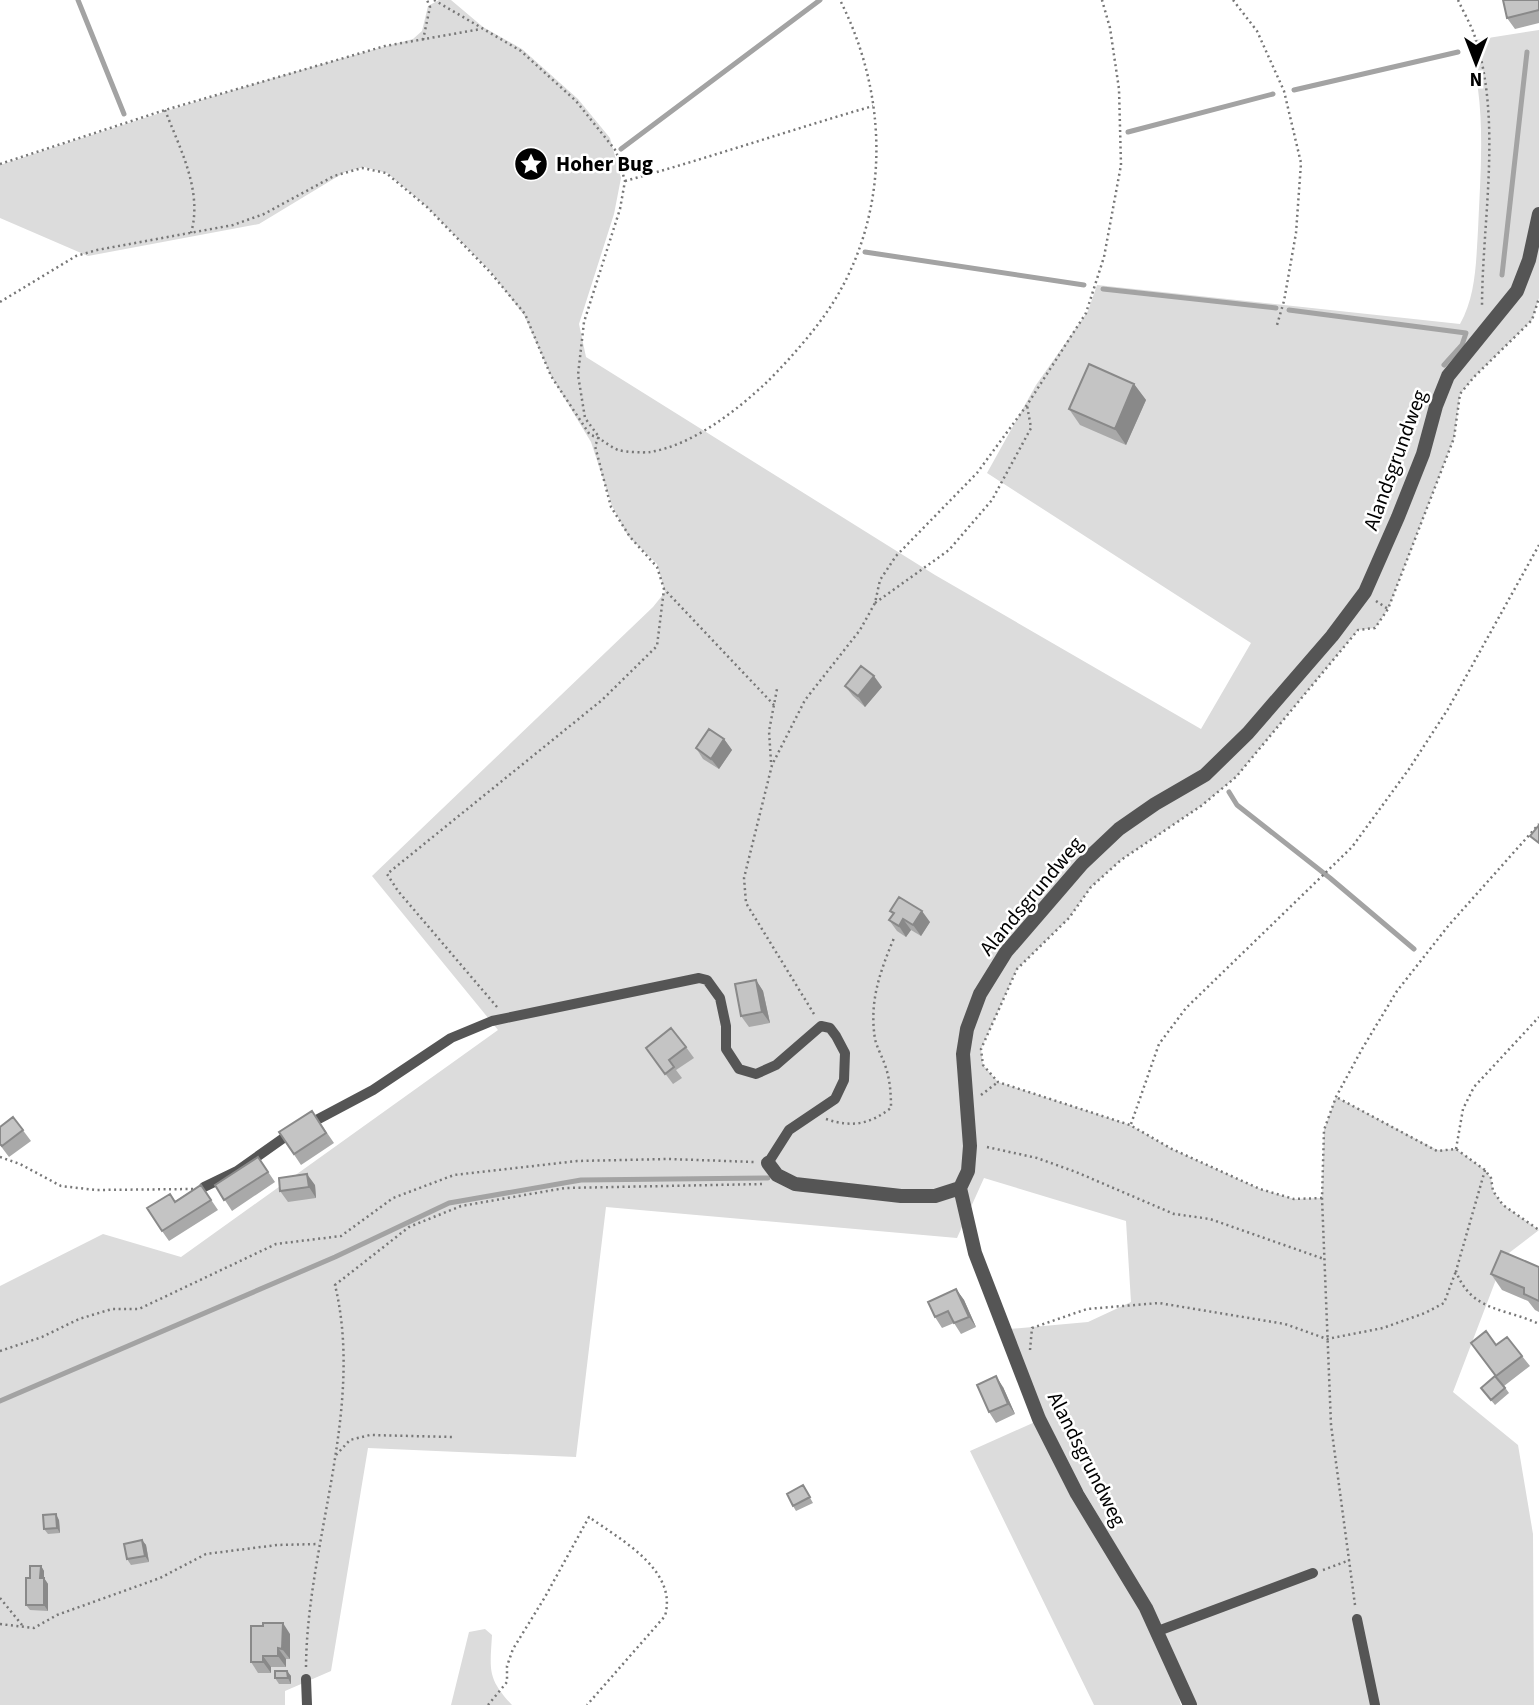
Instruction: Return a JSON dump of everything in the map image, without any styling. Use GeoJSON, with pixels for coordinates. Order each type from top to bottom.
{"type":"FeatureCollection","features":[{"type":"Feature","properties":{"kind":"street","name":"Alandsgrundweg"},"geometry":{"type":"LineString","coordinates":[[1189,1705],[1146,1608],[1077,1494],[1039,1419],[975,1253],[960,1188],[968,1171],[969,1158],[969,1104],[963,1054],[967,1029],[980,994],[1006,952],[1082,864],[1119,829],[1205,775],[1223,758],[1332,636],[1365,592],[1423,454],[1436,406],[1448,376],[1517,291],[1529,260],[1539,214]]}},
{"type":"Feature","properties":{"kind":"street"},"geometry":{"type":"LineString","coordinates":[[768,1163],[777,1175],[795,1184],[901,1196],[935,1196],[960,1188]]}},
{"type":"Feature","properties":{"kind":"lane"},"geometry":{"type":"LineString","coordinates":[[204,1187],[237,1171],[287,1135],[373,1090],[451,1038],[506,1016],[566,1007],[699,978],[708,980],[720,998],[726,1026],[726,1049],[739,1069],[756,1074],[776,1065],[821,1026],[830,1028],[845,1053],[844,1080],[835,1099],[789,1130],[768,1163]]}},
{"type":"Feature","properties":{"kind":"lane"},"geometry":{"type":"LineString","coordinates":[[1158,1631],[1313,1573]]}},
{"type":"Feature","properties":{"kind":"lane"},"geometry":{"type":"LineString","coordinates":[[1357,1619],[1375,1705]]}},
{"type":"Feature","properties":{"kind":"lane"},"geometry":{"type":"LineString","coordinates":[[306,1679],[307,1705]]}},
{"type":"Feature","properties":{"kind":"path"},"geometry":{"type":"LineString","coordinates":[[423,40],[430,7],[427,0]]}},
{"type":"Feature","properties":{"kind":"path"},"geometry":{"type":"LineString","coordinates":[[434,0],[521,51],[576,101],[616,151],[625,181],[620,209],[584,322],[579,375],[585,418],[599,437],[618,450],[649,453],[696,436],[750,398],[793,356],[840,292],[858,251],[873,200],[878,140],[867,68],[840,0]]}},
{"type":"Feature","properties":{"kind":"path"},"geometry":{"type":"LineString","coordinates":[[821,1026],[746,903],[744,878],[772,765],[804,700],[860,630],[875,603],[880,580],[896,556],[977,473],[1027,405],[1086,313],[1104,257],[1121,165],[1119,89],[1110,28],[1102,0]]}},
{"type":"Feature","properties":{"kind":"path"},"geometry":{"type":"LineString","coordinates":[[1233,0],[1257,31],[1284,91],[1301,163],[1296,233],[1277,325]]}},
{"type":"Feature","properties":{"kind":"path"},"geometry":{"type":"LineString","coordinates":[[1458,0],[1474,33],[1483,73],[1488,120],[1482,297],[1485,329]]}},
{"type":"Feature","properties":{"kind":"path"},"geometry":{"type":"LineString","coordinates":[[0,164],[165,110],[385,46],[482,29]]}},
{"type":"Feature","properties":{"kind":"path"},"geometry":{"type":"LineString","coordinates":[[625,181],[873,106]]}},
{"type":"Feature","properties":{"kind":"path"},"geometry":{"type":"LineString","coordinates":[[165,110],[191,177],[196,215],[191,233]]}},
{"type":"Feature","properties":{"kind":"path"},"geometry":{"type":"LineString","coordinates":[[0,302],[76,256],[233,225],[264,214],[334,176],[362,168],[386,173],[436,216],[490,272],[525,314],[551,376],[590,435],[599,437]]}},
{"type":"Feature","properties":{"kind":"path"},"geometry":{"type":"LineString","coordinates":[[1322,1198],[1294,1199],[1260,1189],[1172,1149],[1130,1125],[998,1082],[983,1065],[981,1049],[1017,969],[1069,918],[1091,887],[1121,860],[1201,806],[1236,777],[1358,630],[1375,628],[1388,609],[1454,438],[1460,394],[1532,320],[1539,298]]}},
{"type":"Feature","properties":{"kind":"path"},"geometry":{"type":"LineString","coordinates":[[875,603],[949,550],[992,500],[1031,428],[1027,405]]}},
{"type":"Feature","properties":{"kind":"path"},"geometry":{"type":"LineString","coordinates":[[506,1016],[398,891],[387,874],[602,700],[657,646],[664,589],[657,567],[630,537],[611,507],[594,446],[599,437]]}},
{"type":"Feature","properties":{"kind":"path"},"geometry":{"type":"LineString","coordinates":[[1130,1125],[1158,1044],[1186,1008],[1352,848],[1448,709],[1539,545]]}},
{"type":"Feature","properties":{"kind":"path"},"geometry":{"type":"LineString","coordinates":[[664,589],[774,705]]}},
{"type":"Feature","properties":{"kind":"path"},"geometry":{"type":"LineString","coordinates":[[772,765],[769,731],[777,689]]}},
{"type":"Feature","properties":{"kind":"path"},"geometry":{"type":"LineString","coordinates":[[1357,1619],[1331,1425],[1322,1198],[1324,1130],[1336,1097],[1396,991],[1449,925],[1539,824]]}},
{"type":"Feature","properties":{"kind":"path"},"geometry":{"type":"LineString","coordinates":[[813,1115],[842,1125],[875,1121],[891,1108],[890,1085],[876,1041],[874,1010],[878,976],[894,938]]}},
{"type":"Feature","properties":{"kind":"path"},"geometry":{"type":"LineString","coordinates":[[1456,1149],[1463,1110],[1474,1087],[1539,1017]]}},
{"type":"Feature","properties":{"kind":"path"},"geometry":{"type":"LineString","coordinates":[[969,1104],[998,1082]]}},
{"type":"Feature","properties":{"kind":"path"},"geometry":{"type":"LineString","coordinates":[[1336,1097],[1437,1150],[1456,1149],[1485,1170],[1491,1178],[1493,1191],[1503,1205],[1539,1230]]}},
{"type":"Feature","properties":{"kind":"path"},"geometry":{"type":"LineString","coordinates":[[994,1147],[1076,1172],[1174,1214],[1210,1219],[1324,1259]]}},
{"type":"Feature","properties":{"kind":"path"},"geometry":{"type":"LineString","coordinates":[[0,1157],[61,1185],[96,1190],[188,1190],[204,1187]]}},
{"type":"Feature","properties":{"kind":"path"},"geometry":{"type":"LineString","coordinates":[[0,1351],[42,1337],[79,1319],[112,1309],[139,1309],[276,1244],[341,1236],[393,1198],[454,1175],[577,1161],[668,1159],[768,1163]]}},
{"type":"Feature","properties":{"kind":"path"},"geometry":{"type":"LineString","coordinates":[[1032,1360],[1032,1328],[1087,1310],[1159,1303],[1285,1324],[1327,1339],[1383,1328],[1425,1313],[1444,1303],[1485,1170]]}},
{"type":"Feature","properties":{"kind":"path"},"geometry":{"type":"LineString","coordinates":[[306,1679],[307,1639],[319,1544],[336,1455],[342,1378],[342,1312],[335,1285],[409,1227],[461,1206],[565,1188],[768,1184]]}},
{"type":"Feature","properties":{"kind":"path"},"geometry":{"type":"LineString","coordinates":[[1456,1271],[1460,1283],[1488,1308],[1539,1324]]}},
{"type":"Feature","properties":{"kind":"path"},"geometry":{"type":"LineString","coordinates":[[336,1455],[350,1440],[370,1434],[452,1437]]}},
{"type":"Feature","properties":{"kind":"path"},"geometry":{"type":"LineString","coordinates":[[488,1705],[507,1682],[507,1666],[513,1649],[589,1517],[641,1554],[665,1586],[668,1603],[665,1616],[587,1705]]}},
{"type":"Feature","properties":{"kind":"path"},"geometry":{"type":"LineString","coordinates":[[0,1624],[34,1628],[57,1615],[160,1577],[206,1554],[277,1545],[319,1544]]}},
{"type":"Feature","properties":{"kind":"path"},"geometry":{"type":"LineString","coordinates":[[1313,1573],[1350,1560]]}},
{"type":"Feature","properties":{"kind":"path"},"geometry":{"type":"LineString","coordinates":[[0,1598],[23,1627]]}},
{"type":"Feature","properties":{"kind":"shaded area"},"geometry":{"type":"Polygon","coordinates":[[[439,0],[451,0],[483,27],[522,49],[578,99],[610,138],[621,178],[614,214],[579,324],[586,357],[935,575],[1201,729],[1251,643],[987,473],[1036,385],[1088,311],[1097,285],[1460,324],[1469,302],[1474,278],[1480,177],[1480,106],[1469,41],[1539,30],[1539,298],[1532,320],[1460,394],[1454,438],[1388,609],[1375,628],[1358,630],[1236,777],[1201,806],[1121,860],[1091,887],[1069,918],[1017,969],[981,1049],[983,1065],[998,1082],[1130,1125],[1172,1149],[1260,1189],[1294,1199],[1322,1198],[1324,1130],[1336,1097],[1437,1150],[1456,1149],[1485,1170],[1491,1178],[1493,1191],[1503,1205],[1539,1230],[1505,1256],[1453,1392],[1518,1445],[1533,1534],[1534,1705],[1192,1705],[1152,1606],[1046,1428],[1009,1329],[1088,1322],[1131,1302],[1126,1221],[984,1178],[957,1238],[606,1207],[576,1457],[368,1448],[331,1671],[285,1691],[285,1705],[0,1705],[0,1286],[103,1234],[181,1257],[498,1030],[372,876],[653,607],[665,592],[657,564],[628,536],[612,506],[591,442],[551,376],[524,315],[490,271],[425,205],[387,173],[364,167],[345,172],[259,224],[88,256],[0,218],[0,165],[206,99],[413,39],[422,31],[428,6],[439,0]]]}},
{"type":"Feature","properties":{"kind":"shaded area"},"geometry":{"type":"Polygon","coordinates":[[[1035,1422],[1052,1458],[1134,1596],[1168,1667],[1181,1705],[1094,1705],[970,1451],[1035,1422]]]}},
{"type":"Feature","properties":{"kind":"shaded area"},"geometry":{"type":"Polygon","coordinates":[[[485,1629],[492,1635],[491,1665],[494,1680],[512,1705],[451,1705],[469,1632],[485,1629]]]}},
{"type":"Feature","properties":{"kind":"building"},"geometry":{"type":"Polygon","coordinates":[[[1503,0],[1539,0],[1539,10],[1507,18],[1503,0]]]}},
{"type":"Feature","properties":{"kind":"building"},"geometry":{"type":"Polygon","coordinates":[[[1089,364],[1134,384],[1115,429],[1069,409],[1089,364]]]}},
{"type":"Feature","properties":{"kind":"building"},"geometry":{"type":"Polygon","coordinates":[[[861,666],[874,676],[858,696],[845,686],[861,666]]]}},
{"type":"Feature","properties":{"kind":"building"},"geometry":{"type":"Polygon","coordinates":[[[709,729],[724,739],[711,759],[696,748],[709,729]]]}},
{"type":"Feature","properties":{"kind":"building"},"geometry":{"type":"Polygon","coordinates":[[[1539,825],[1539,843],[1530,836],[1539,825]]]}},
{"type":"Feature","properties":{"kind":"building"},"geometry":{"type":"Polygon","coordinates":[[[899,897],[922,911],[913,925],[903,919],[899,926],[889,920],[894,913],[890,911],[899,897]]]}},
{"type":"Feature","properties":{"kind":"building"},"geometry":{"type":"Polygon","coordinates":[[[756,980],[762,1012],[741,1016],[735,984],[756,980]]]}},
{"type":"Feature","properties":{"kind":"building"},"geometry":{"type":"Polygon","coordinates":[[[671,1028],[686,1047],[669,1060],[674,1067],[665,1074],[646,1048],[671,1028]]]}},
{"type":"Feature","properties":{"kind":"building"},"geometry":{"type":"Polygon","coordinates":[[[312,1111],[326,1133],[294,1154],[279,1132],[312,1111]]]}},
{"type":"Feature","properties":{"kind":"building"},"geometry":{"type":"Polygon","coordinates":[[[13,1117],[23,1130],[2,1146],[0,1127],[13,1117]]]}},
{"type":"Feature","properties":{"kind":"building"},"geometry":{"type":"Polygon","coordinates":[[[258,1157],[268,1172],[224,1200],[215,1185],[258,1157]]]}},
{"type":"Feature","properties":{"kind":"building"},"geometry":{"type":"Polygon","coordinates":[[[307,1174],[309,1187],[280,1191],[279,1178],[307,1174]]]}},
{"type":"Feature","properties":{"kind":"building"},"geometry":{"type":"Polygon","coordinates":[[[201,1185],[211,1200],[162,1231],[147,1208],[170,1194],[175,1202],[201,1185]]]}},
{"type":"Feature","properties":{"kind":"building"},"geometry":{"type":"Polygon","coordinates":[[[1501,1251],[1539,1267],[1539,1301],[1524,1294],[1524,1288],[1491,1274],[1501,1251]]]}},
{"type":"Feature","properties":{"kind":"building"},"geometry":{"type":"Polygon","coordinates":[[[956,1289],[969,1317],[954,1323],[948,1311],[935,1317],[928,1302],[956,1289]]]}},
{"type":"Feature","properties":{"kind":"building"},"geometry":{"type":"Polygon","coordinates":[[[1486,1331],[1496,1345],[1507,1337],[1522,1356],[1496,1376],[1471,1343],[1486,1331]]]}},
{"type":"Feature","properties":{"kind":"building"},"geometry":{"type":"Polygon","coordinates":[[[996,1376],[1008,1404],[989,1412],[977,1385],[996,1376]]]}},
{"type":"Feature","properties":{"kind":"building"},"geometry":{"type":"Polygon","coordinates":[[[1495,1376],[1505,1388],[1491,1400],[1481,1388],[1495,1376]]]}},
{"type":"Feature","properties":{"kind":"building"},"geometry":{"type":"Polygon","coordinates":[[[803,1485],[810,1497],[793,1506],[787,1494],[803,1485]]]}},
{"type":"Feature","properties":{"kind":"building"},"geometry":{"type":"Polygon","coordinates":[[[56,1514],[57,1528],[44,1529],[43,1515],[56,1514]]]}},
{"type":"Feature","properties":{"kind":"building"},"geometry":{"type":"Polygon","coordinates":[[[142,1540],[145,1556],[127,1559],[124,1544],[142,1540]]]}},
{"type":"Feature","properties":{"kind":"building"},"geometry":{"type":"Polygon","coordinates":[[[30,1566],[41,1566],[44,1605],[26,1605],[26,1578],[30,1578],[30,1566]]]}},
{"type":"Feature","properties":{"kind":"building"},"geometry":{"type":"Polygon","coordinates":[[[263,1623],[283,1623],[282,1649],[278,1648],[278,1656],[263,1656],[263,1662],[251,1662],[251,1626],[263,1626],[263,1623]]]}},
{"type":"Feature","properties":{"kind":"building"},"geometry":{"type":"Polygon","coordinates":[[[275,1671],[287,1671],[288,1678],[275,1678],[275,1671]]]}},
{"type":"Feature","properties":{"kind":"waterway"},"geometry":{"type":"LineString","coordinates":[[78,0],[124,114]]}},
{"type":"Feature","properties":{"kind":"waterway"},"geometry":{"type":"LineString","coordinates":[[621,149],[820,0]]}},
{"type":"Feature","properties":{"kind":"waterway"},"geometry":{"type":"LineString","coordinates":[[1294,90],[1458,52]]}},
{"type":"Feature","properties":{"kind":"waterway"},"geometry":{"type":"LineString","coordinates":[[1502,275],[1527,52]]}},
{"type":"Feature","properties":{"kind":"waterway"},"geometry":{"type":"LineString","coordinates":[[1128,132],[1273,94]]}},
{"type":"Feature","properties":{"kind":"waterway"},"geometry":{"type":"LineString","coordinates":[[865,252],[1084,285]]}},
{"type":"Feature","properties":{"kind":"waterway"},"geometry":{"type":"LineString","coordinates":[[1103,289],[1276,308]]}},
{"type":"Feature","properties":{"kind":"waterway"},"geometry":{"type":"LineString","coordinates":[[1289,310],[1466,333],[1462,345],[1444,365]]}},
{"type":"Feature","properties":{"kind":"waterway"},"geometry":{"type":"LineString","coordinates":[[1229,792],[1237,805],[1414,949]]}},
{"type":"Feature","properties":{"kind":"waterway"},"geometry":{"type":"LineString","coordinates":[[0,1401],[335,1257],[449,1203],[581,1180],[768,1178]]}},
{"type":"Feature","properties":{"kind":"place","name":"Hoher Bug"},"geometry":{"type":"Point","coordinates":[531,164]}}]}
